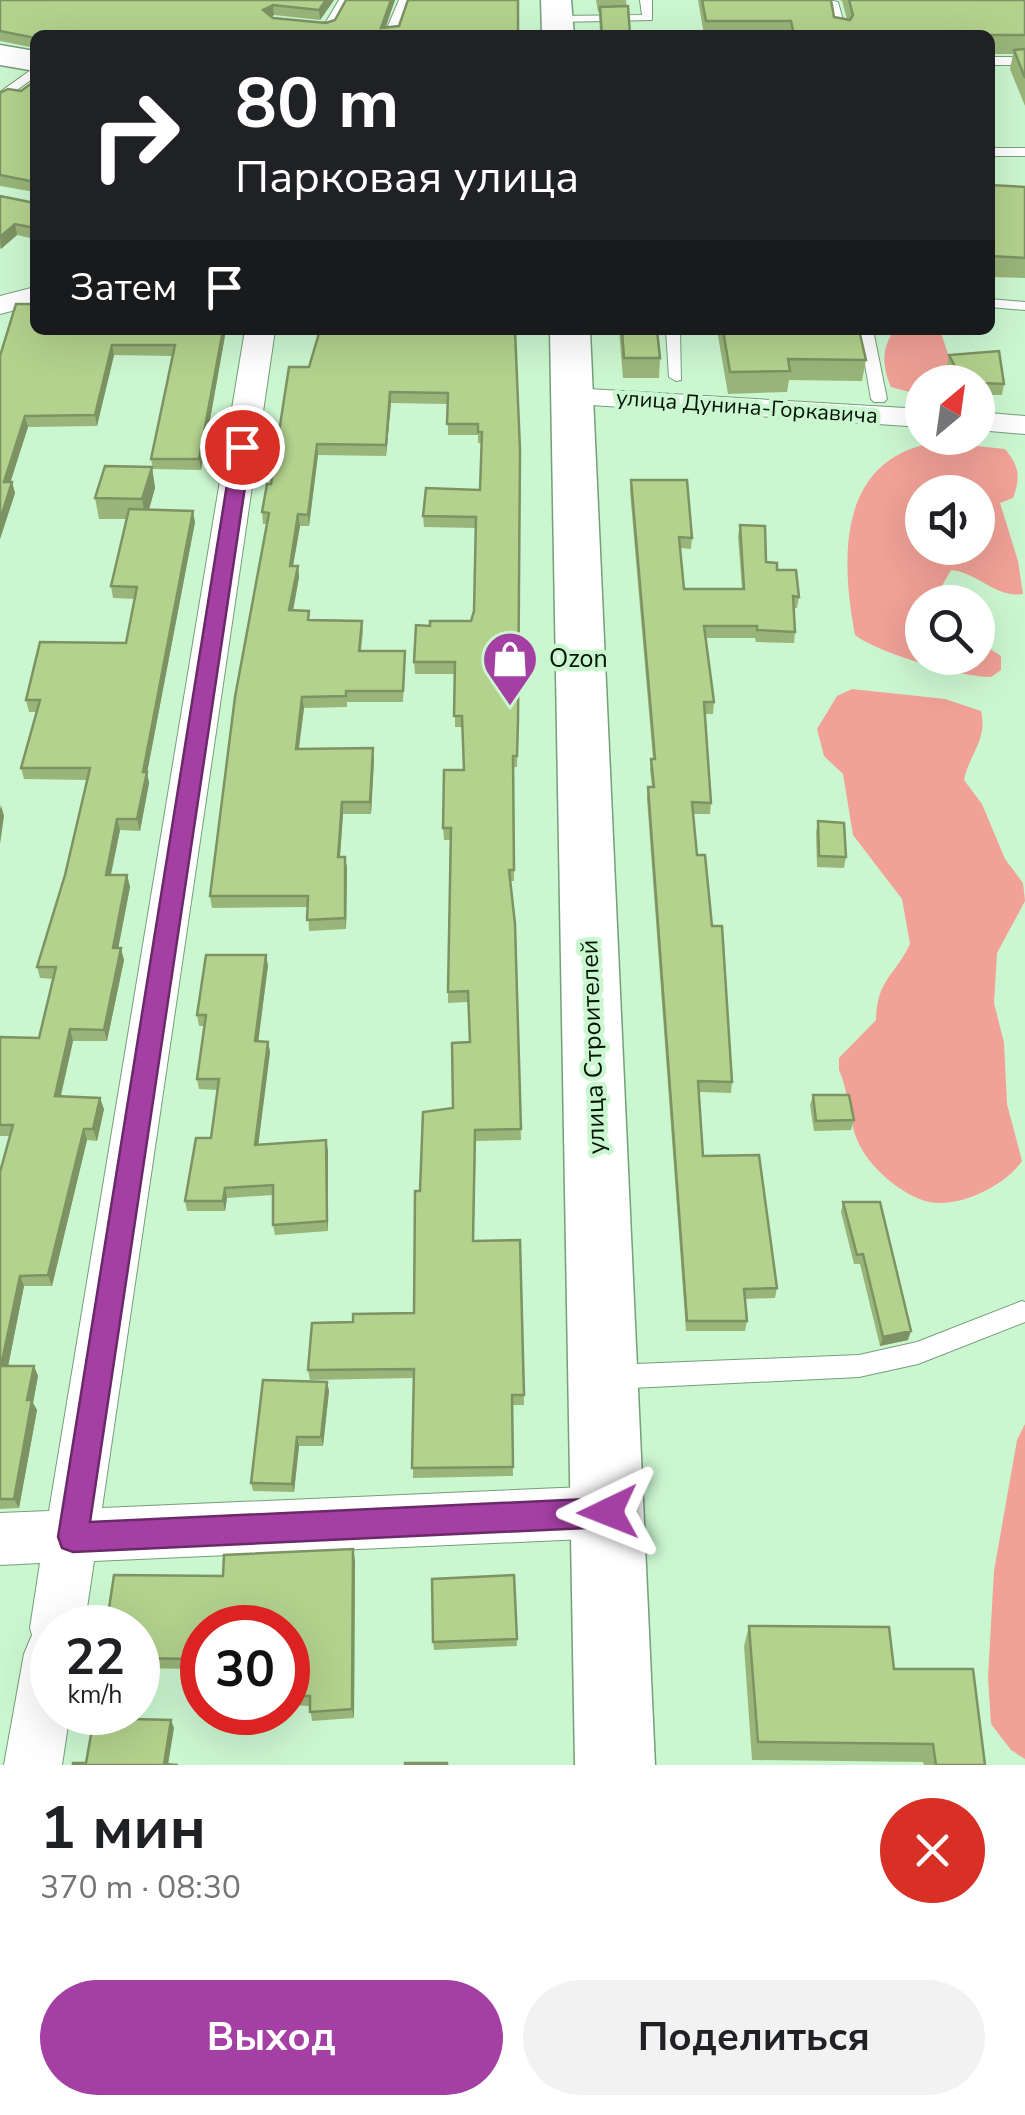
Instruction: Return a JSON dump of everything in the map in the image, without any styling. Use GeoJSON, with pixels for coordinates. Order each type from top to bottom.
{"type":"FeatureCollection","features":[{"type":"Feature","properties":{"kind":"main road"},"geometry":{"type":"LineString","coordinates":[[0,55],[30,60]]}},
{"type":"Feature","properties":{"kind":"main road","name":"улица Строителей"},"geometry":{"type":"LineString","coordinates":[[570,335],[615,1765]]}},
{"type":"Feature","properties":{"kind":"street"},"geometry":{"type":"LineString","coordinates":[[0,305],[30,297]]}},
{"type":"Feature","properties":{"kind":"street"},"geometry":{"type":"LineString","coordinates":[[61,1605],[259,335]]}},
{"type":"Feature","properties":{"kind":"street","name":"улица Дунина-Горкавича"},"geometry":{"type":"LineString","coordinates":[[572,397],[905,417]]}},
{"type":"Feature","properties":{"kind":"street"},"geometry":{"type":"LineString","coordinates":[[995,423],[1025,424]]}},
{"type":"Feature","properties":{"kind":"street"},"geometry":{"type":"LineString","coordinates":[[0,1539],[608,1512]]}},
{"type":"Feature","properties":{"kind":"street"},"geometry":{"type":"LineString","coordinates":[[33,1765],[38,1735]]}},
{"type":"Feature","properties":{"kind":"lane"},"geometry":{"type":"LineString","coordinates":[[294,25],[330,25],[346,0]]}},
{"type":"Feature","properties":{"kind":"lane"},"geometry":{"type":"LineString","coordinates":[[392,30],[404,0]]}},
{"type":"Feature","properties":{"kind":"lane"},"geometry":{"type":"LineString","coordinates":[[646,0],[649,30]]}},
{"type":"Feature","properties":{"kind":"lane"},"geometry":{"type":"LineString","coordinates":[[832,2],[840,30]]}},
{"type":"Feature","properties":{"kind":"lane"},"geometry":{"type":"LineString","coordinates":[[557,18],[648,18]]}},
{"type":"Feature","properties":{"kind":"lane"},"geometry":{"type":"LineString","coordinates":[[995,61],[1025,62]]}},
{"type":"Feature","properties":{"kind":"lane"},"geometry":{"type":"LineString","coordinates":[[0,98],[30,76]]}},
{"type":"Feature","properties":{"kind":"lane"},"geometry":{"type":"LineString","coordinates":[[995,152],[1025,152]]}},
{"type":"Feature","properties":{"kind":"lane"},"geometry":{"type":"LineString","coordinates":[[995,303],[1025,306]]}},
{"type":"Feature","properties":{"kind":"lane"},"geometry":{"type":"LineString","coordinates":[[673,335],[676,377]]}},
{"type":"Feature","properties":{"kind":"lane"},"geometry":{"type":"LineString","coordinates":[[867,335],[880,399]]}},
{"type":"Feature","properties":{"kind":"lane"},"geometry":{"type":"LineString","coordinates":[[604,1377],[874,1364],[918,1352],[1022,1312]]}},
{"type":"Feature","properties":{"kind":"shaded area"},"geometry":{"type":"Polygon","coordinates":[[[892,335],[942,335],[951,363],[905,365],[905,391],[891,387],[884,357],[892,335]]]}},
{"type":"Feature","properties":{"kind":"shaded area"},"geometry":{"type":"Polygon","coordinates":[[[995,448],[1005,449],[1016,466],[1018,478],[1013,498],[1000,503],[1018,561],[1023,594],[995,589],[995,585],[951,570],[943,585],[905,585],[905,657],[855,635],[850,604],[848,542],[854,514],[864,488],[881,467],[905,452],[905,455],[995,455],[995,448]]]}},
{"type":"Feature","properties":{"kind":"shaded area"},"geometry":{"type":"Polygon","coordinates":[[[995,652],[1001,656],[1001,670],[995,674],[995,652]]]}},
{"type":"Feature","properties":{"kind":"shaded area"},"geometry":{"type":"Polygon","coordinates":[[[852,689],[945,699],[981,711],[980,739],[964,780],[982,804],[1005,859],[1023,883],[1025,901],[997,953],[994,1003],[1004,1043],[1007,1104],[1022,1161],[992,1187],[951,1202],[916,1197],[872,1163],[856,1137],[839,1070],[839,1058],[876,1020],[883,986],[910,944],[902,899],[853,835],[843,774],[824,756],[817,729],[837,696],[852,689]]]}},
{"type":"Feature","properties":{"kind":"shaded area"},"geometry":{"type":"Polygon","coordinates":[[[1025,1424],[1025,1759],[1011,1750],[991,1724],[988,1677],[994,1571],[1017,1440],[1025,1424]]]}},
{"type":"Feature","properties":{"kind":"building"},"geometry":{"type":"Polygon","coordinates":[[[0,0],[326,0],[319,10],[273,5],[263,10],[273,18],[326,23],[335,20],[346,0],[391,0],[381,28],[399,26],[408,0],[518,0],[518,30],[30,30],[30,37],[0,31],[0,0]]]}},
{"type":"Feature","properties":{"kind":"building"},"geometry":{"type":"Polygon","coordinates":[[[702,0],[831,0],[834,17],[850,20],[853,15],[849,0],[1025,0],[1025,35],[995,35],[995,30],[793,30],[791,21],[706,21],[702,0]]]}},
{"type":"Feature","properties":{"kind":"building"},"geometry":{"type":"Polygon","coordinates":[[[628,6],[630,30],[602,30],[600,7],[628,6]]]}},
{"type":"Feature","properties":{"kind":"building"},"geometry":{"type":"Polygon","coordinates":[[[1025,49],[1025,78],[1014,50],[1025,49]]]}},
{"type":"Feature","properties":{"kind":"building"},"geometry":{"type":"Polygon","coordinates":[[[30,85],[30,181],[0,175],[0,93],[8,89],[21,91],[30,85]]]}},
{"type":"Feature","properties":{"kind":"building"},"geometry":{"type":"Polygon","coordinates":[[[995,185],[1025,187],[1025,258],[995,256],[995,185]]]}},
{"type":"Feature","properties":{"kind":"building"},"geometry":{"type":"Polygon","coordinates":[[[0,196],[30,202],[30,227],[15,224],[0,237],[0,196]]]}},
{"type":"Feature","properties":{"kind":"building"},"geometry":{"type":"Polygon","coordinates":[[[16,304],[30,304],[30,335],[222,335],[199,459],[151,459],[175,345],[112,345],[95,415],[25,416],[4,482],[12,482],[0,520],[0,356],[16,304]]]}},
{"type":"Feature","properties":{"kind":"building"},"geometry":{"type":"Polygon","coordinates":[[[319,335],[515,335],[520,450],[518,721],[517,756],[513,756],[514,870],[509,870],[515,924],[521,1129],[475,1130],[473,1241],[520,1240],[524,1395],[512,1395],[513,1467],[412,1468],[414,1369],[308,1370],[312,1323],[353,1322],[353,1314],[414,1313],[415,1191],[420,1191],[423,1112],[453,1108],[452,1043],[470,1042],[468,991],[448,992],[451,828],[443,828],[444,770],[464,770],[462,716],[454,716],[455,662],[414,662],[416,625],[471,621],[474,611],[476,517],[423,516],[426,488],[480,490],[482,432],[478,432],[478,424],[447,424],[448,393],[390,392],[386,445],[317,444],[308,515],[298,514],[290,566],[298,566],[289,610],[309,611],[308,620],[362,621],[359,651],[405,651],[403,691],[346,691],[346,696],[302,697],[296,749],[373,748],[370,802],[342,802],[338,857],[345,857],[345,918],[307,920],[308,896],[210,896],[235,697],[269,513],[262,512],[267,484],[271,484],[289,367],[309,367],[319,335]]]}},
{"type":"Feature","properties":{"kind":"building"},"geometry":{"type":"Polygon","coordinates":[[[622,335],[658,335],[660,358],[624,358],[622,335]]]}},
{"type":"Feature","properties":{"kind":"building"},"geometry":{"type":"Polygon","coordinates":[[[724,335],[860,335],[866,360],[788,359],[790,371],[730,372],[724,335]]]}},
{"type":"Feature","properties":{"kind":"building"},"geometry":{"type":"Polygon","coordinates":[[[999,351],[1004,384],[995,384],[995,365],[954,365],[949,355],[999,351]]]}},
{"type":"Feature","properties":{"kind":"building"},"geometry":{"type":"Polygon","coordinates":[[[105,466],[152,467],[142,499],[95,498],[105,466]]]}},
{"type":"Feature","properties":{"kind":"building"},"geometry":{"type":"Polygon","coordinates":[[[631,480],[687,480],[692,538],[679,537],[684,589],[744,589],[740,525],[765,526],[766,562],[777,563],[777,570],[796,570],[799,597],[793,596],[795,632],[757,630],[757,626],[704,626],[714,702],[704,702],[711,803],[692,802],[697,855],[705,855],[712,926],[722,926],[732,1082],[698,1081],[703,1156],[759,1155],[777,1288],[744,1289],[747,1321],[687,1321],[648,787],[654,787],[651,759],[655,759],[631,480]]]}},
{"type":"Feature","properties":{"kind":"building"},"geometry":{"type":"Polygon","coordinates":[[[129,509],[193,511],[137,819],[117,819],[106,875],[127,875],[113,948],[121,948],[104,1030],[70,1029],[55,1096],[100,1098],[93,1129],[84,1129],[48,1275],[20,1276],[1,1366],[34,1366],[27,1400],[32,1400],[14,1499],[0,1499],[0,1172],[13,1125],[0,1125],[0,1037],[39,1038],[56,967],[37,967],[65,875],[90,768],[21,768],[40,700],[26,700],[40,642],[126,643],[137,587],[111,586],[129,509]]]}},
{"type":"Feature","properties":{"kind":"building"},"geometry":{"type":"Polygon","coordinates":[[[818,821],[844,823],[846,857],[819,856],[818,821]]]}},
{"type":"Feature","properties":{"kind":"building"},"geometry":{"type":"Polygon","coordinates":[[[206,955],[266,955],[255,1041],[268,1042],[255,1145],[326,1140],[327,1221],[273,1225],[273,1185],[225,1188],[223,1201],[185,1201],[196,1138],[211,1138],[219,1079],[197,1079],[206,1015],[197,1015],[206,955]]]}},
{"type":"Feature","properties":{"kind":"building"},"geometry":{"type":"Polygon","coordinates":[[[813,1095],[849,1095],[854,1120],[816,1121],[813,1095]]]}},
{"type":"Feature","properties":{"kind":"building"},"geometry":{"type":"Polygon","coordinates":[[[843,1202],[880,1202],[911,1331],[883,1337],[863,1254],[857,1255],[843,1202]]]}},
{"type":"Feature","properties":{"kind":"building"},"geometry":{"type":"Polygon","coordinates":[[[263,1380],[327,1382],[321,1437],[297,1437],[292,1484],[251,1483],[263,1380]]]}},
{"type":"Feature","properties":{"kind":"building"},"geometry":{"type":"Polygon","coordinates":[[[353,1549],[352,1709],[310,1712],[310,1605],[180,1605],[180,1659],[160,1658],[160,1605],[109,1605],[114,1575],[223,1576],[224,1555],[353,1549]]]}},
{"type":"Feature","properties":{"kind":"building"},"geometry":{"type":"Polygon","coordinates":[[[514,1575],[517,1639],[433,1642],[432,1579],[514,1575]]]}},
{"type":"Feature","properties":{"kind":"building"},"geometry":{"type":"Polygon","coordinates":[[[749,1626],[889,1627],[894,1669],[973,1669],[985,1765],[936,1765],[933,1744],[758,1742],[749,1626]]]}},
{"type":"Feature","properties":{"kind":"building"},"geometry":{"type":"Polygon","coordinates":[[[160,1720],[171,1720],[164,1764],[178,1765],[73,1765],[86,1763],[91,1735],[160,1735],[160,1720]]]}},
{"type":"Feature","properties":{"kind":"building"},"geometry":{"type":"Polygon","coordinates":[[[447,1763],[447,1765],[405,1765],[447,1763]]]}},
{"type":"Feature","properties":{"kind":"place","name":"Ozon"},"geometry":{"type":"Point","coordinates":[510,708]}},
{"type":"Feature","properties":{"kind":"route"},"geometry":{"type":"LineString","coordinates":[[242,447],[73,1537],[608,1512]]}}]}
